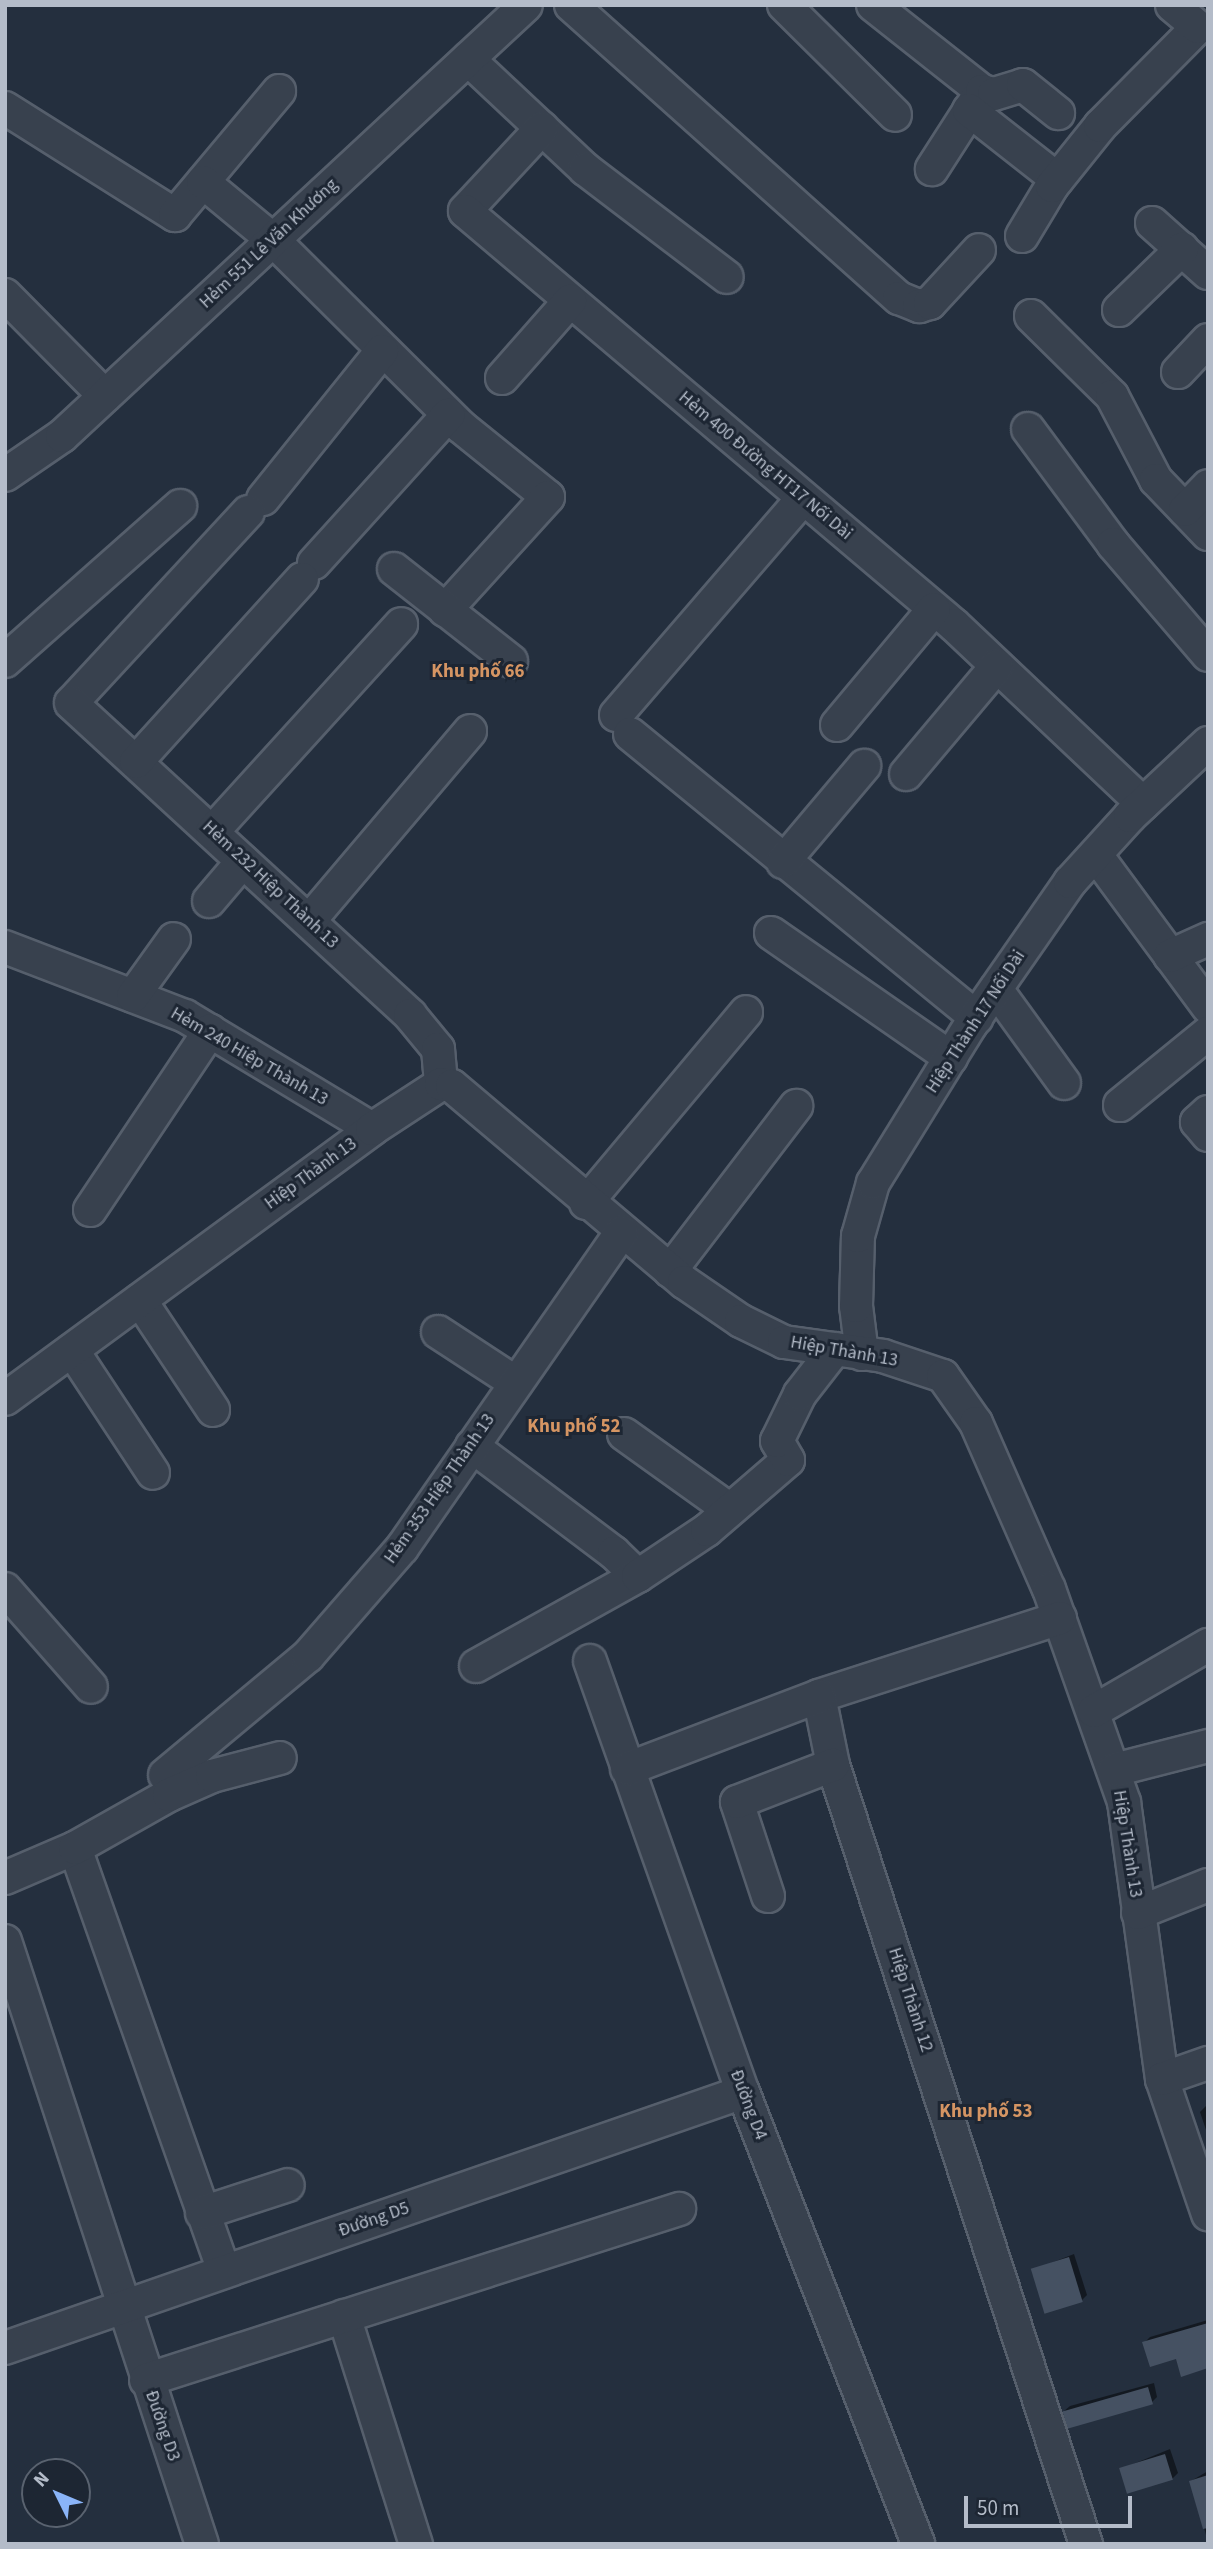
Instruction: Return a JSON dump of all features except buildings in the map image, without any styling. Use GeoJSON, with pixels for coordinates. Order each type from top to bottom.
{"type":"FeatureCollection","features":[{"type":"Feature","properties":{"kind":"street","name":"Hẻm 551 Lê Văn Khương"},"geometry":{"type":"LineString","coordinates":[[5,474],[62,436],[526,5]]}},
{"type":"Feature","properties":{"kind":"street"},"geometry":{"type":"LineString","coordinates":[[571,5],[899,298],[919,306],[930,303],[979,250]]}},
{"type":"Feature","properties":{"kind":"street"},"geometry":{"type":"LineString","coordinates":[[784,5],[895,115]]}},
{"type":"Feature","properties":{"kind":"street"},"geometry":{"type":"LineString","coordinates":[[873,5],[1057,179]]}},
{"type":"Feature","properties":{"kind":"street"},"geometry":{"type":"LineString","coordinates":[[1022,236],[1057,179],[1100,126],[1203,22],[1172,5]]}},
{"type":"Feature","properties":{"kind":"street"},"geometry":{"type":"LineString","coordinates":[[468,59],[585,169],[727,277]]}},
{"type":"Feature","properties":{"kind":"street"},"geometry":{"type":"LineString","coordinates":[[932,169],[975,101],[1023,85],[1058,113]]}},
{"type":"Feature","properties":{"kind":"street"},"geometry":{"type":"LineString","coordinates":[[5,108],[175,215],[279,91]]}},
{"type":"Feature","properties":{"kind":"street","name":"Hẻm 400 Đường HT17 Nối Dài"},"geometry":{"type":"LineString","coordinates":[[542,128],[465,211],[934,609],[1143,804]]}},
{"type":"Feature","properties":{"kind":"street"},"geometry":{"type":"LineString","coordinates":[[203,182],[273,240],[448,415],[548,497],[445,610]]}},
{"type":"Feature","properties":{"kind":"street"},"geometry":{"type":"LineString","coordinates":[[1152,223],[1208,274]]}},
{"type":"Feature","properties":{"kind":"street"},"geometry":{"type":"LineString","coordinates":[[1119,310],[1182,249]]}},
{"type":"Feature","properties":{"kind":"street"},"geometry":{"type":"LineString","coordinates":[[5,295],[105,396]]}},
{"type":"Feature","properties":{"kind":"street"},"geometry":{"type":"LineString","coordinates":[[502,378],[570,301]]}},
{"type":"Feature","properties":{"kind":"street"},"geometry":{"type":"LineString","coordinates":[[1031,316],[1112,396],[1156,480],[1208,534]]}},
{"type":"Feature","properties":{"kind":"street"},"geometry":{"type":"LineString","coordinates":[[1178,372],[1208,340]]}},
{"type":"Feature","properties":{"kind":"street","name":"Hẻm 232 Hiệp Thành 13"},"geometry":{"type":"LineString","coordinates":[[382,351],[256,506],[71,703],[417,1023],[438,1049],[441,1084]]}},
{"type":"Feature","properties":{"kind":"street"},"geometry":{"type":"LineString","coordinates":[[136,762],[448,415]]}},
{"type":"Feature","properties":{"kind":"street"},"geometry":{"type":"LineString","coordinates":[[1028,429],[1113,544],[1208,655]]}},
{"type":"Feature","properties":{"kind":"street"},"geometry":{"type":"LineString","coordinates":[[1185,510],[1208,486]]}},
{"type":"Feature","properties":{"kind":"street"},"geometry":{"type":"LineString","coordinates":[[803,498],[623,724],[783,862],[977,1018]]}},
{"type":"Feature","properties":{"kind":"street"},"geometry":{"type":"LineString","coordinates":[[5,661],[180,506]]}},
{"type":"Feature","properties":{"kind":"street"},"geometry":{"type":"LineString","coordinates":[[394,569],[511,661]]}},
{"type":"Feature","properties":{"kind":"street"},"geometry":{"type":"LineString","coordinates":[[837,725],[934,609]]}},
{"type":"Feature","properties":{"kind":"street"},"geometry":{"type":"LineString","coordinates":[[212,832],[401,624]]}},
{"type":"Feature","properties":{"kind":"street"},"geometry":{"type":"LineString","coordinates":[[906,774],[998,666]]}},
{"type":"Feature","properties":{"kind":"street"},"geometry":{"type":"LineString","coordinates":[[309,921],[470,731]]}},
{"type":"Feature","properties":{"kind":"street","name":"Hiệp Thành 17 Nối Dài"},"geometry":{"type":"LineString","coordinates":[[848,1351],[856,1306],[858,1236],[873,1183],[977,1018],[1070,882],[1143,804],[1208,743]]}},
{"type":"Feature","properties":{"kind":"street"},"geometry":{"type":"LineString","coordinates":[[783,862],[864,766]]}},
{"type":"Feature","properties":{"kind":"street"},"geometry":{"type":"LineString","coordinates":[[1096,855],[1208,1007]]}},
{"type":"Feature","properties":{"kind":"street"},"geometry":{"type":"LineString","coordinates":[[209,901],[243,860]]}},
{"type":"Feature","properties":{"kind":"street"},"geometry":{"type":"LineString","coordinates":[[771,933],[951,1058]]}},
{"type":"Feature","properties":{"kind":"street"},"geometry":{"type":"LineString","coordinates":[[133,996],[174,939]]}},
{"type":"Feature","properties":{"kind":"street"},"geometry":{"type":"LineString","coordinates":[[1170,956],[1208,939]]}},
{"type":"Feature","properties":{"kind":"street","name":"Hẻm 240 Hiệp Thành 13"},"geometry":{"type":"LineString","coordinates":[[5,947],[133,996],[210,1031],[372,1129]]}},
{"type":"Feature","properties":{"kind":"street"},"geometry":{"type":"LineString","coordinates":[[996,989],[1064,1083]]}},
{"type":"Feature","properties":{"kind":"street"},"geometry":{"type":"LineString","coordinates":[[586,1203],[746,1012]]}},
{"type":"Feature","properties":{"kind":"street"},"geometry":{"type":"LineString","coordinates":[[90,1210],[210,1031]]}},
{"type":"Feature","properties":{"kind":"street"},"geometry":{"type":"LineString","coordinates":[[1120,1105],[1208,1034]]}},
{"type":"Feature","properties":{"kind":"street","name":"Hiệp Thành 13"},"geometry":{"type":"LineString","coordinates":[[5,1399],[372,1129],[441,1084],[452,1086],[586,1203],[670,1271],[741,1321],[784,1342],[848,1351],[930,1369],[960,1395],[1060,1618],[1114,1770],[1124,1802],[1162,2080],[1208,2214]]}},
{"type":"Feature","properties":{"kind":"street"},"geometry":{"type":"LineString","coordinates":[[670,1271],[796,1106]]}},
{"type":"Feature","properties":{"kind":"street"},"geometry":{"type":"LineString","coordinates":[[1208,1112],[1197,1122],[1208,1135]]}},
{"type":"Feature","properties":{"kind":"street","name":"Hẻm 353 Hiệp Thành 13"},"geometry":{"type":"LineString","coordinates":[[165,1775],[309,1656],[402,1548],[622,1232]]}},
{"type":"Feature","properties":{"kind":"street"},"geometry":{"type":"LineString","coordinates":[[140,1300],[213,1410]]}},
{"type":"Feature","properties":{"kind":"street"},"geometry":{"type":"LineString","coordinates":[[438,1332],[516,1383]]}},
{"type":"Feature","properties":{"kind":"street"},"geometry":{"type":"LineString","coordinates":[[72,1350],[153,1473]]}},
{"type":"Feature","properties":{"kind":"street"},"geometry":{"type":"LineString","coordinates":[[476,1666],[546,1623],[638,1576],[730,1510],[789,1460],[777,1441],[800,1394],[848,1351]]}},
{"type":"Feature","properties":{"kind":"street"},"geometry":{"type":"LineString","coordinates":[[624,1434],[730,1510]]}},
{"type":"Feature","properties":{"kind":"street"},"geometry":{"type":"LineString","coordinates":[[472,1446],[614,1553],[638,1576]]}},
{"type":"Feature","properties":{"kind":"street"},"geometry":{"type":"LineString","coordinates":[[5,1589],[92,1687]]}},
{"type":"Feature","properties":{"kind":"street"},"geometry":{"type":"LineString","coordinates":[[627,1769],[818,1696],[1060,1618]]}},
{"type":"Feature","properties":{"kind":"street"},"geometry":{"type":"LineString","coordinates":[[1094,1711],[1208,1646]]}},
{"type":"Feature","properties":{"kind":"street","name":"Đường D4"},"geometry":{"type":"LineString","coordinates":[[590,1661],[743,2092],[918,2544]]}},
{"type":"Feature","properties":{"kind":"street","name":"Hiệp Thành 12"},"geometry":{"type":"LineString","coordinates":[[818,1696],[833,1765],[1086,2544]]}},
{"type":"Feature","properties":{"kind":"street"},"geometry":{"type":"LineString","coordinates":[[1114,1770],[1208,1746]]}},
{"type":"Feature","properties":{"kind":"street"},"geometry":{"type":"LineString","coordinates":[[5,1878],[75,1848],[169,1795],[212,1776],[280,1758]]}},
{"type":"Feature","properties":{"kind":"street"},"geometry":{"type":"LineString","coordinates":[[768,1896],[737,1802],[833,1765]]}},
{"type":"Feature","properties":{"kind":"street"},"geometry":{"type":"LineString","coordinates":[[75,1848],[224,2272]]}},
{"type":"Feature","properties":{"kind":"street"},"geometry":{"type":"LineString","coordinates":[[1138,1913],[1208,1885]]}},
{"type":"Feature","properties":{"kind":"street","name":"Đường D3"},"geometry":{"type":"LineString","coordinates":[[5,1941],[122,2308],[202,2544]]}},
{"type":"Feature","properties":{"kind":"street"},"geometry":{"type":"LineString","coordinates":[[1162,2080],[1208,2063]]}},
{"type":"Feature","properties":{"kind":"street","name":"Đường D5"},"geometry":{"type":"LineString","coordinates":[[5,2348],[743,2092]]}},
{"type":"Feature","properties":{"kind":"street"},"geometry":{"type":"LineString","coordinates":[[202,2213],[288,2185]]}},
{"type":"Feature","properties":{"kind":"street"},"geometry":{"type":"LineString","coordinates":[[146,2380],[679,2209]]}},
{"type":"Feature","properties":{"kind":"street"},"geometry":{"type":"LineString","coordinates":[[344,2316],[416,2544]]}},
{"type":"Feature","properties":{"kind":"district","name":"Khu phố 66"},"geometry":{"type":"Point","coordinates":[478,672]}},
{"type":"Feature","properties":{"kind":"district","name":"Khu phố 52"},"geometry":{"type":"Point","coordinates":[574,1427]}},
{"type":"Feature","properties":{"kind":"district","name":"Khu phố 53"},"geometry":{"type":"Point","coordinates":[986,2112]}}]}
